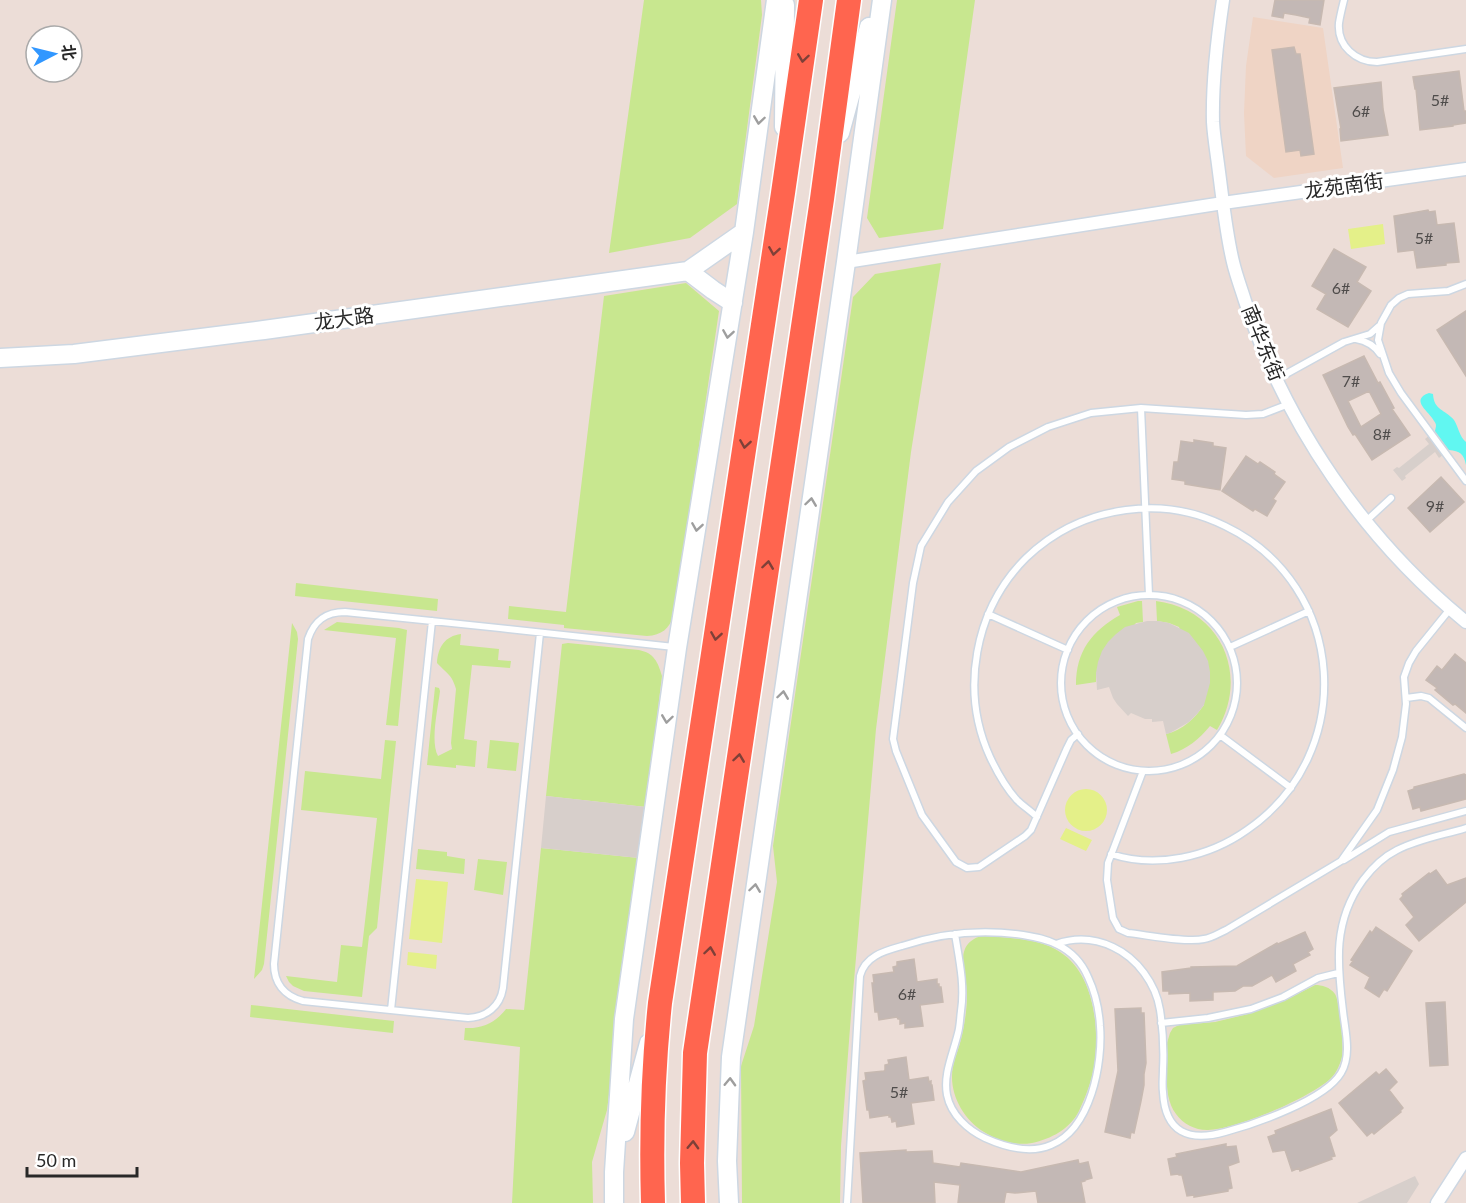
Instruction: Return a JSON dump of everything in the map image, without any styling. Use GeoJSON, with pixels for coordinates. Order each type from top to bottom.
{"type":"FeatureCollection","features":[{"type":"Feature","properties":{"kind":"highway"},"geometry":{"type":"LineString","coordinates":[[653,1203],[655,1052],[660,1003],[811,0]]}},
{"type":"Feature","properties":{"kind":"highway"},"geometry":{"type":"LineString","coordinates":[[693,1203],[695,1053],[822,199],[849,0]]}},
{"type":"Feature","properties":{"kind":"street"},"geometry":{"type":"LineString","coordinates":[[615,1203],[614,1172],[624,1019],[677,648],[744,232],[776,0]]}},
{"type":"Feature","properties":{"kind":"street"},"geometry":{"type":"LineString","coordinates":[[783,192],[785,0]]}},
{"type":"Feature","properties":{"kind":"street"},"geometry":{"type":"LineString","coordinates":[[822,199],[876,0]]}},
{"type":"Feature","properties":{"kind":"street"},"geometry":{"type":"LineString","coordinates":[[729,1203],[727,1161],[731,1057],[882,0]]}},
{"type":"Feature","properties":{"kind":"street","name":"南华东街"},"geometry":{"type":"LineString","coordinates":[[1223,0],[1215,56],[1214,122],[1223,203],[1233,261],[1254,328],[1289,404],[1328,470],[1365,522],[1414,575],[1466,622]]}},
{"type":"Feature","properties":{"kind":"street","name":"龙苑南街"},"geometry":{"type":"LineString","coordinates":[[846,262],[1223,203],[1466,169]]}},
{"type":"Feature","properties":{"kind":"street"},"geometry":{"type":"LineString","coordinates":[[733,303],[688,271],[744,232]]}},
{"type":"Feature","properties":{"kind":"street","name":"龙大路"},"geometry":{"type":"LineString","coordinates":[[0,358],[74,354],[217,336],[688,271]]}},
{"type":"Feature","properties":{"kind":"street"},"geometry":{"type":"LineString","coordinates":[[614,1172],[660,1003]]}},
{"type":"Feature","properties":{"kind":"street"},"geometry":{"type":"LineString","coordinates":[[1437,1203],[1466,1158]]}},
{"type":"Feature","properties":{"kind":"lane"},"geometry":{"type":"LineString","coordinates":[[1344,0],[1339,23],[1340,37],[1346,48],[1363,60],[1377,62],[1466,49]]}},
{"type":"Feature","properties":{"kind":"lane"},"geometry":{"type":"LineString","coordinates":[[1276,380],[1341,344],[1370,334],[1381,323],[1391,304],[1403,296],[1448,291],[1465,285]]}},
{"type":"Feature","properties":{"kind":"lane"},"geometry":{"type":"LineString","coordinates":[[1381,323],[1378,340],[1384,363]]}},
{"type":"Feature","properties":{"kind":"lane"},"geometry":{"type":"LineString","coordinates":[[1353,339],[1362,340],[1378,352],[1404,398],[1466,481]]}},
{"type":"Feature","properties":{"kind":"lane"},"geometry":{"type":"LineString","coordinates":[[1078,734],[1067,748],[1031,830],[979,867],[967,868],[956,862],[922,815],[893,739],[913,583],[921,546],[948,502],[976,471],[1008,447],[1048,427],[1091,413],[1141,408],[1246,415],[1263,414],[1289,404]]}},
{"type":"Feature","properties":{"kind":"lane"},"geometry":{"type":"LineString","coordinates":[[1141,408],[1149,595]]}},
{"type":"Feature","properties":{"kind":"lane"},"geometry":{"type":"LineString","coordinates":[[1365,522],[1391,498]]}},
{"type":"Feature","properties":{"kind":"lane"},"geometry":{"type":"LineString","coordinates":[[1037,817],[1017,800],[994,766],[979,728],[975,708],[974,667],[983,627],[1012,573],[1026,558],[1058,533],[1095,516],[1115,511],[1145,508],[1176,510],[1196,514],[1234,530],[1251,541],[1281,568],[1294,584],[1309,611],[1319,640],[1325,681],[1321,722],[1316,741],[1308,760],[1291,788],[1272,810],[1257,824],[1222,845],[1203,852],[1163,860],[1124,859],[1111,854]]}},
{"type":"Feature","properties":{"kind":"lane"},"geometry":{"type":"LineString","coordinates":[[1149,595],[1182,601],[1206,615],[1216,625],[1230,647],[1237,675],[1237,689],[1231,716],[1220,735],[1207,750],[1184,765],[1171,769],[1143,771],[1130,769],[1104,759],[1093,751],[1078,734],[1069,717],[1062,691],[1062,677],[1068,650],[1082,626],[1103,608],[1115,602],[1128,597],[1149,595]]}},
{"type":"Feature","properties":{"kind":"lane"},"geometry":{"type":"LineString","coordinates":[[1341,861],[1377,810],[1393,770],[1402,737],[1406,698],[1404,677],[1409,663],[1450,609]]}},
{"type":"Feature","properties":{"kind":"lane"},"geometry":{"type":"LineString","coordinates":[[1230,647],[1309,611]]}},
{"type":"Feature","properties":{"kind":"lane"},"geometry":{"type":"LineString","coordinates":[[540,633],[503,988],[494,1009],[483,1016],[468,1018],[297,999],[284,992],[276,979],[274,964],[308,639],[315,623],[336,612],[345,612],[432,621],[677,648]]}},
{"type":"Feature","properties":{"kind":"lane"},"geometry":{"type":"LineString","coordinates":[[988,614],[1068,650]]}},
{"type":"Feature","properties":{"kind":"lane"},"geometry":{"type":"LineString","coordinates":[[391,1010],[432,621]]}},
{"type":"Feature","properties":{"kind":"lane"},"geometry":{"type":"LineString","coordinates":[[1406,698],[1421,696],[1429,698],[1466,728]]}},
{"type":"Feature","properties":{"kind":"lane"},"geometry":{"type":"LineString","coordinates":[[1220,735],[1291,788]]}},
{"type":"Feature","properties":{"kind":"lane"},"geometry":{"type":"LineString","coordinates":[[1143,771],[1107,863],[1107,880],[1113,918],[1119,929],[1128,933],[1192,941],[1204,940],[1226,930],[1389,832],[1466,811]]}},
{"type":"Feature","properties":{"kind":"lane"},"geometry":{"type":"LineString","coordinates":[[1056,944],[1076,938],[1108,944],[1119,949],[1138,965],[1151,985],[1160,1009],[1163,1054],[1162,1093],[1174,1126],[1191,1136],[1224,1133],[1265,1119],[1296,1105],[1327,1088],[1341,1074],[1347,1049],[1338,973],[1339,948],[1342,922],[1352,898],[1373,867],[1394,851],[1414,842],[1466,828]]}},
{"type":"Feature","properties":{"kind":"lane"},"geometry":{"type":"LineString","coordinates":[[847,1203],[860,976],[865,964],[887,950],[955,934],[1000,932],[1042,939],[1056,944],[1074,956],[1087,975],[1093,990],[1100,1025],[1098,1071],[1090,1098],[1073,1128],[1061,1140],[1040,1149],[1015,1149],[993,1142],[970,1130],[960,1119],[952,1109],[946,1085],[962,1007],[962,977],[955,934]]}},
{"type":"Feature","properties":{"kind":"lane"},"geometry":{"type":"LineString","coordinates":[[1161,1023],[1208,1018],[1251,1009],[1284,997],[1318,978],[1338,973]]}},
{"type":"Feature","properties":{"kind":"shaded area"},"geometry":{"type":"Polygon","coordinates":[[[1253,17],[1323,28],[1343,168],[1274,178],[1246,156],[1244,113],[1246,66],[1253,17]]]}},
{"type":"Feature","properties":{"kind":"shaded area"},"geometry":{"type":"Polygon","coordinates":[[[1435,431],[1449,450],[1439,458],[1435,452],[1402,481],[1393,470],[1399,468],[1429,444],[1425,439],[1435,431]]]}},
{"type":"Feature","properties":{"kind":"shaded area"},"geometry":{"type":"Polygon","coordinates":[[[1147,621],[1169,623],[1189,633],[1203,651],[1210,672],[1210,683],[1204,705],[1189,722],[1166,734],[1163,721],[1152,722],[1152,719],[1145,719],[1131,713],[1128,716],[1113,698],[1109,687],[1097,690],[1098,662],[1108,642],[1125,627],[1147,621]]]}},
{"type":"Feature","properties":{"kind":"shaded area"},"geometry":{"type":"Polygon","coordinates":[[[546,796],[646,807],[639,858],[541,848],[546,796]]]}},
{"type":"Feature","properties":{"kind":"shaded area"},"geometry":{"type":"Polygon","coordinates":[[[1415,1176],[1419,1184],[1407,1203],[1357,1203],[1415,1176]]]}},
{"type":"Feature","properties":{"kind":"green space"},"geometry":{"type":"Polygon","coordinates":[[[644,0],[761,0],[762,15],[737,204],[690,238],[609,253],[644,0]]]}},
{"type":"Feature","properties":{"kind":"green space"},"geometry":{"type":"Polygon","coordinates":[[[897,0],[975,0],[943,229],[879,238],[867,218],[897,0]]]}},
{"type":"Feature","properties":{"kind":"green space"},"geometry":{"type":"Polygon","coordinates":[[[1383,224],[1385,244],[1351,249],[1348,229],[1383,224]]]}},
{"type":"Feature","properties":{"kind":"green space"},"geometry":{"type":"Polygon","coordinates":[[[941,263],[911,452],[876,729],[841,1146],[840,1203],[742,1203],[741,1066],[754,1026],[777,882],[773,846],[853,297],[875,274],[941,263]]]}},
{"type":"Feature","properties":{"kind":"green space"},"geometry":{"type":"Polygon","coordinates":[[[686,283],[719,311],[672,620],[661,633],[647,636],[564,628],[564,625],[508,619],[509,606],[566,612],[604,296],[686,283]]]}},
{"type":"Feature","properties":{"kind":"green space"},"geometry":{"type":"Polygon","coordinates":[[[296,583],[438,599],[437,611],[295,596],[296,583]]]}},
{"type":"Feature","properties":{"kind":"green space"},"geometry":{"type":"Polygon","coordinates":[[[1142,601],[1143,622],[1136,623],[1096,673],[1096,682],[1076,685],[1079,662],[1088,643],[1101,628],[1120,615],[1117,607],[1142,601]]]}},
{"type":"Feature","properties":{"kind":"green space"},"geometry":{"type":"Polygon","coordinates":[[[1156,601],[1179,607],[1198,617],[1213,631],[1223,648],[1229,667],[1231,688],[1227,709],[1217,730],[1210,726],[1193,743],[1171,754],[1166,734],[1188,723],[1204,705],[1179,627],[1157,621],[1156,601]]]}},
{"type":"Feature","properties":{"kind":"green space"},"geometry":{"type":"Polygon","coordinates":[[[337,622],[407,630],[398,726],[386,725],[396,638],[324,630],[337,622]]]}},
{"type":"Feature","properties":{"kind":"green space"},"geometry":{"type":"Polygon","coordinates":[[[292,623],[298,639],[264,964],[254,979],[292,623]]]}},
{"type":"Feature","properties":{"kind":"green space"},"geometry":{"type":"Polygon","coordinates":[[[461,634],[460,645],[499,649],[498,660],[511,661],[510,668],[472,665],[464,739],[477,741],[475,767],[427,765],[435,687],[440,691],[435,725],[436,750],[438,756],[452,749],[456,689],[451,677],[437,663],[443,643],[461,634]]]}},
{"type":"Feature","properties":{"kind":"green space"},"geometry":{"type":"Polygon","coordinates":[[[562,644],[639,650],[648,653],[657,662],[662,676],[646,807],[546,796],[562,644]]]}},
{"type":"Feature","properties":{"kind":"green space"},"geometry":{"type":"Polygon","coordinates":[[[385,740],[396,741],[377,928],[369,936],[362,997],[304,991],[293,986],[286,976],[337,982],[341,945],[362,947],[377,818],[301,810],[305,771],[381,779],[385,740]]]}},
{"type":"Feature","properties":{"kind":"green space"},"geometry":{"type":"Polygon","coordinates":[[[490,740],[519,743],[516,771],[487,768],[490,740]]]}},
{"type":"Feature","properties":{"kind":"green space"},"geometry":{"type":"Polygon","coordinates":[[[1086,789],[1094,790],[1101,795],[1106,802],[1106,818],[1101,825],[1094,830],[1086,831],[1078,830],[1071,825],[1066,818],[1065,810],[1066,802],[1071,795],[1078,790],[1086,789]]]}},
{"type":"Feature","properties":{"kind":"green space"},"geometry":{"type":"Polygon","coordinates":[[[1066,828],[1092,840],[1086,851],[1060,839],[1066,828]]]}},
{"type":"Feature","properties":{"kind":"green space"},"geometry":{"type":"Polygon","coordinates":[[[541,848],[639,858],[607,1110],[592,1162],[593,1203],[512,1203],[520,1047],[464,1040],[465,1028],[488,1024],[506,1009],[524,1010],[541,848]]]}},
{"type":"Feature","properties":{"kind":"green space"},"geometry":{"type":"Polygon","coordinates":[[[418,849],[447,852],[447,856],[465,859],[464,874],[416,869],[418,849]]]}},
{"type":"Feature","properties":{"kind":"green space"},"geometry":{"type":"Polygon","coordinates":[[[478,859],[507,862],[503,895],[474,890],[478,859]]]}},
{"type":"Feature","properties":{"kind":"green space"},"geometry":{"type":"Polygon","coordinates":[[[416,879],[448,882],[442,943],[409,939],[416,879]]]}},
{"type":"Feature","properties":{"kind":"green space"},"geometry":{"type":"Polygon","coordinates":[[[981,936],[1032,941],[1051,947],[1072,962],[1088,989],[1095,1021],[1096,1053],[1093,1074],[1086,1096],[1071,1123],[1053,1136],[1039,1141],[1026,1144],[1013,1143],[989,1135],[976,1126],[963,1112],[955,1095],[953,1066],[967,1005],[964,953],[972,940],[981,936]]]}},
{"type":"Feature","properties":{"kind":"green space"},"geometry":{"type":"Polygon","coordinates":[[[408,952],[437,955],[436,969],[407,965],[408,952]]]}},
{"type":"Feature","properties":{"kind":"green space"},"geometry":{"type":"Polygon","coordinates":[[[1315,985],[1326,987],[1335,994],[1337,999],[1342,1057],[1332,1077],[1323,1085],[1292,1102],[1235,1125],[1203,1130],[1190,1126],[1179,1118],[1172,1107],[1167,1089],[1167,1043],[1173,1028],[1179,1025],[1215,1022],[1248,1014],[1286,1000],[1315,985]]]}},
{"type":"Feature","properties":{"kind":"green space"},"geometry":{"type":"Polygon","coordinates":[[[251,1005],[394,1021],[393,1033],[250,1017],[251,1005]]]}},
{"type":"Feature","properties":{"kind":"water"},"geometry":{"type":"Polygon","coordinates":[[[1429,393],[1433,394],[1435,404],[1451,416],[1466,442],[1466,465],[1459,452],[1449,450],[1435,431],[1436,424],[1422,406],[1421,399],[1429,393]]]}},
{"type":"Feature","properties":{"kind":"building"},"geometry":{"type":"Polygon","coordinates":[[[1275,0],[1324,0],[1320,25],[1309,23],[1310,18],[1296,15],[1284,13],[1283,18],[1272,16],[1275,0]]]}},
{"type":"Feature","properties":{"kind":"building"},"geometry":{"type":"Polygon","coordinates":[[[1294,47],[1296,54],[1300,54],[1314,154],[1301,156],[1300,150],[1286,152],[1272,50],[1294,47]]]}},
{"type":"Feature","properties":{"kind":"building"},"geometry":{"type":"Polygon","coordinates":[[[1459,71],[1466,123],[1420,130],[1413,77],[1459,71]]]}},
{"type":"Feature","properties":{"kind":"building"},"geometry":{"type":"Polygon","coordinates":[[[1381,82],[1388,135],[1341,141],[1334,88],[1381,82]]]}},
{"type":"Feature","properties":{"kind":"building"},"geometry":{"type":"Polygon","coordinates":[[[1428,210],[1429,212],[1435,211],[1437,225],[1454,223],[1459,262],[1417,268],[1414,250],[1398,252],[1394,216],[1428,210]]]}},
{"type":"Feature","properties":{"kind":"building"},"geometry":{"type":"Polygon","coordinates":[[[1334,249],[1366,267],[1357,282],[1371,291],[1348,327],[1317,309],[1326,294],[1312,286],[1334,249]]]}},
{"type":"Feature","properties":{"kind":"building"},"geometry":{"type":"Polygon","coordinates":[[[1466,311],[1466,376],[1437,330],[1466,311]]]}},
{"type":"Feature","properties":{"kind":"building"},"geometry":{"type":"Polygon","coordinates":[[[1364,356],[1394,408],[1392,409],[1410,435],[1372,460],[1348,427],[1323,375],[1364,356]],[[1369,391],[1348,401],[1361,427],[1381,414],[1369,391]]]}},
{"type":"Feature","properties":{"kind":"building"},"geometry":{"type":"Polygon","coordinates":[[[1194,440],[1226,448],[1220,490],[1185,484],[1185,481],[1172,479],[1174,462],[1178,462],[1181,441],[1194,443],[1194,440]]]}},
{"type":"Feature","properties":{"kind":"building"},"geometry":{"type":"Polygon","coordinates":[[[1246,456],[1275,472],[1274,474],[1285,482],[1273,499],[1276,501],[1267,516],[1255,509],[1253,511],[1222,491],[1246,456]]]}},
{"type":"Feature","properties":{"kind":"building"},"geometry":{"type":"Polygon","coordinates":[[[1441,477],[1464,502],[1430,532],[1408,508],[1441,477]]]}},
{"type":"Feature","properties":{"kind":"building"},"geometry":{"type":"Polygon","coordinates":[[[1455,654],[1466,663],[1466,713],[1455,704],[1453,705],[1426,680],[1437,666],[1442,670],[1455,654]]]}},
{"type":"Feature","properties":{"kind":"building"},"geometry":{"type":"Polygon","coordinates":[[[1466,775],[1466,799],[1421,811],[1420,807],[1413,809],[1408,791],[1414,787],[1466,775]]]}},
{"type":"Feature","properties":{"kind":"building"},"geometry":{"type":"Polygon","coordinates":[[[1436,870],[1447,885],[1466,878],[1466,902],[1419,941],[1406,925],[1414,917],[1400,899],[1402,894],[1436,870]]]}},
{"type":"Feature","properties":{"kind":"building"},"geometry":{"type":"Polygon","coordinates":[[[1376,927],[1412,951],[1387,991],[1384,989],[1379,997],[1365,988],[1370,977],[1350,965],[1370,931],[1372,933],[1376,927]]]}},
{"type":"Feature","properties":{"kind":"building"},"geometry":{"type":"Polygon","coordinates":[[[1305,932],[1313,949],[1308,952],[1310,955],[1293,964],[1296,971],[1276,982],[1272,975],[1252,986],[1243,986],[1235,991],[1213,992],[1213,1000],[1190,1001],[1190,993],[1169,994],[1169,991],[1163,991],[1162,972],[1191,967],[1237,966],[1277,943],[1305,932]]]}},
{"type":"Feature","properties":{"kind":"building"},"geometry":{"type":"Polygon","coordinates":[[[914,959],[917,982],[937,979],[937,984],[941,987],[943,1002],[920,1005],[923,1026],[905,1028],[905,1023],[900,1024],[900,1019],[897,1017],[879,1020],[878,1012],[875,1012],[873,975],[894,972],[893,967],[897,966],[897,962],[914,959]]]}},
{"type":"Feature","properties":{"kind":"building"},"geometry":{"type":"Polygon","coordinates":[[[1445,1002],[1448,1065],[1430,1066],[1426,1003],[1445,1002]]]}},
{"type":"Feature","properties":{"kind":"building"},"geometry":{"type":"Polygon","coordinates":[[[1141,1008],[1141,1013],[1144,1013],[1146,1063],[1141,1101],[1134,1133],[1131,1132],[1130,1138],[1105,1132],[1118,1071],[1115,1009],[1141,1008]]]}},
{"type":"Feature","properties":{"kind":"building"},"geometry":{"type":"Polygon","coordinates":[[[906,1057],[909,1080],[928,1077],[929,1082],[931,1081],[934,1100],[911,1103],[914,1124],[897,1127],[896,1121],[892,1122],[889,1115],[870,1118],[863,1081],[866,1080],[865,1073],[884,1071],[885,1065],[889,1064],[888,1060],[906,1057]]]}},
{"type":"Feature","properties":{"kind":"building"},"geometry":{"type":"Polygon","coordinates":[[[1386,1069],[1397,1082],[1389,1090],[1403,1108],[1374,1134],[1372,1132],[1367,1136],[1339,1103],[1376,1072],[1379,1075],[1386,1069]]]}},
{"type":"Feature","properties":{"kind":"building"},"geometry":{"type":"Polygon","coordinates":[[[1331,1109],[1337,1130],[1329,1137],[1335,1156],[1300,1171],[1299,1168],[1292,1171],[1285,1150],[1273,1152],[1268,1137],[1276,1134],[1275,1131],[1331,1109]]]}},
{"type":"Feature","properties":{"kind":"building"},"geometry":{"type":"Polygon","coordinates":[[[1226,1144],[1226,1147],[1236,1146],[1239,1162],[1228,1166],[1232,1188],[1228,1191],[1194,1197],[1194,1195],[1187,1196],[1182,1175],[1171,1175],[1168,1159],[1177,1157],[1176,1154],[1226,1144]]]}},
{"type":"Feature","properties":{"kind":"building"},"geometry":{"type":"Polygon","coordinates":[[[906,1150],[906,1152],[932,1151],[933,1163],[960,1167],[961,1163],[1021,1172],[1078,1160],[1079,1164],[1088,1162],[1092,1178],[1081,1182],[1085,1203],[1038,1203],[1036,1191],[1006,1192],[1004,1203],[958,1203],[960,1185],[934,1182],[935,1203],[863,1203],[860,1153],[906,1150]]]}}]}
